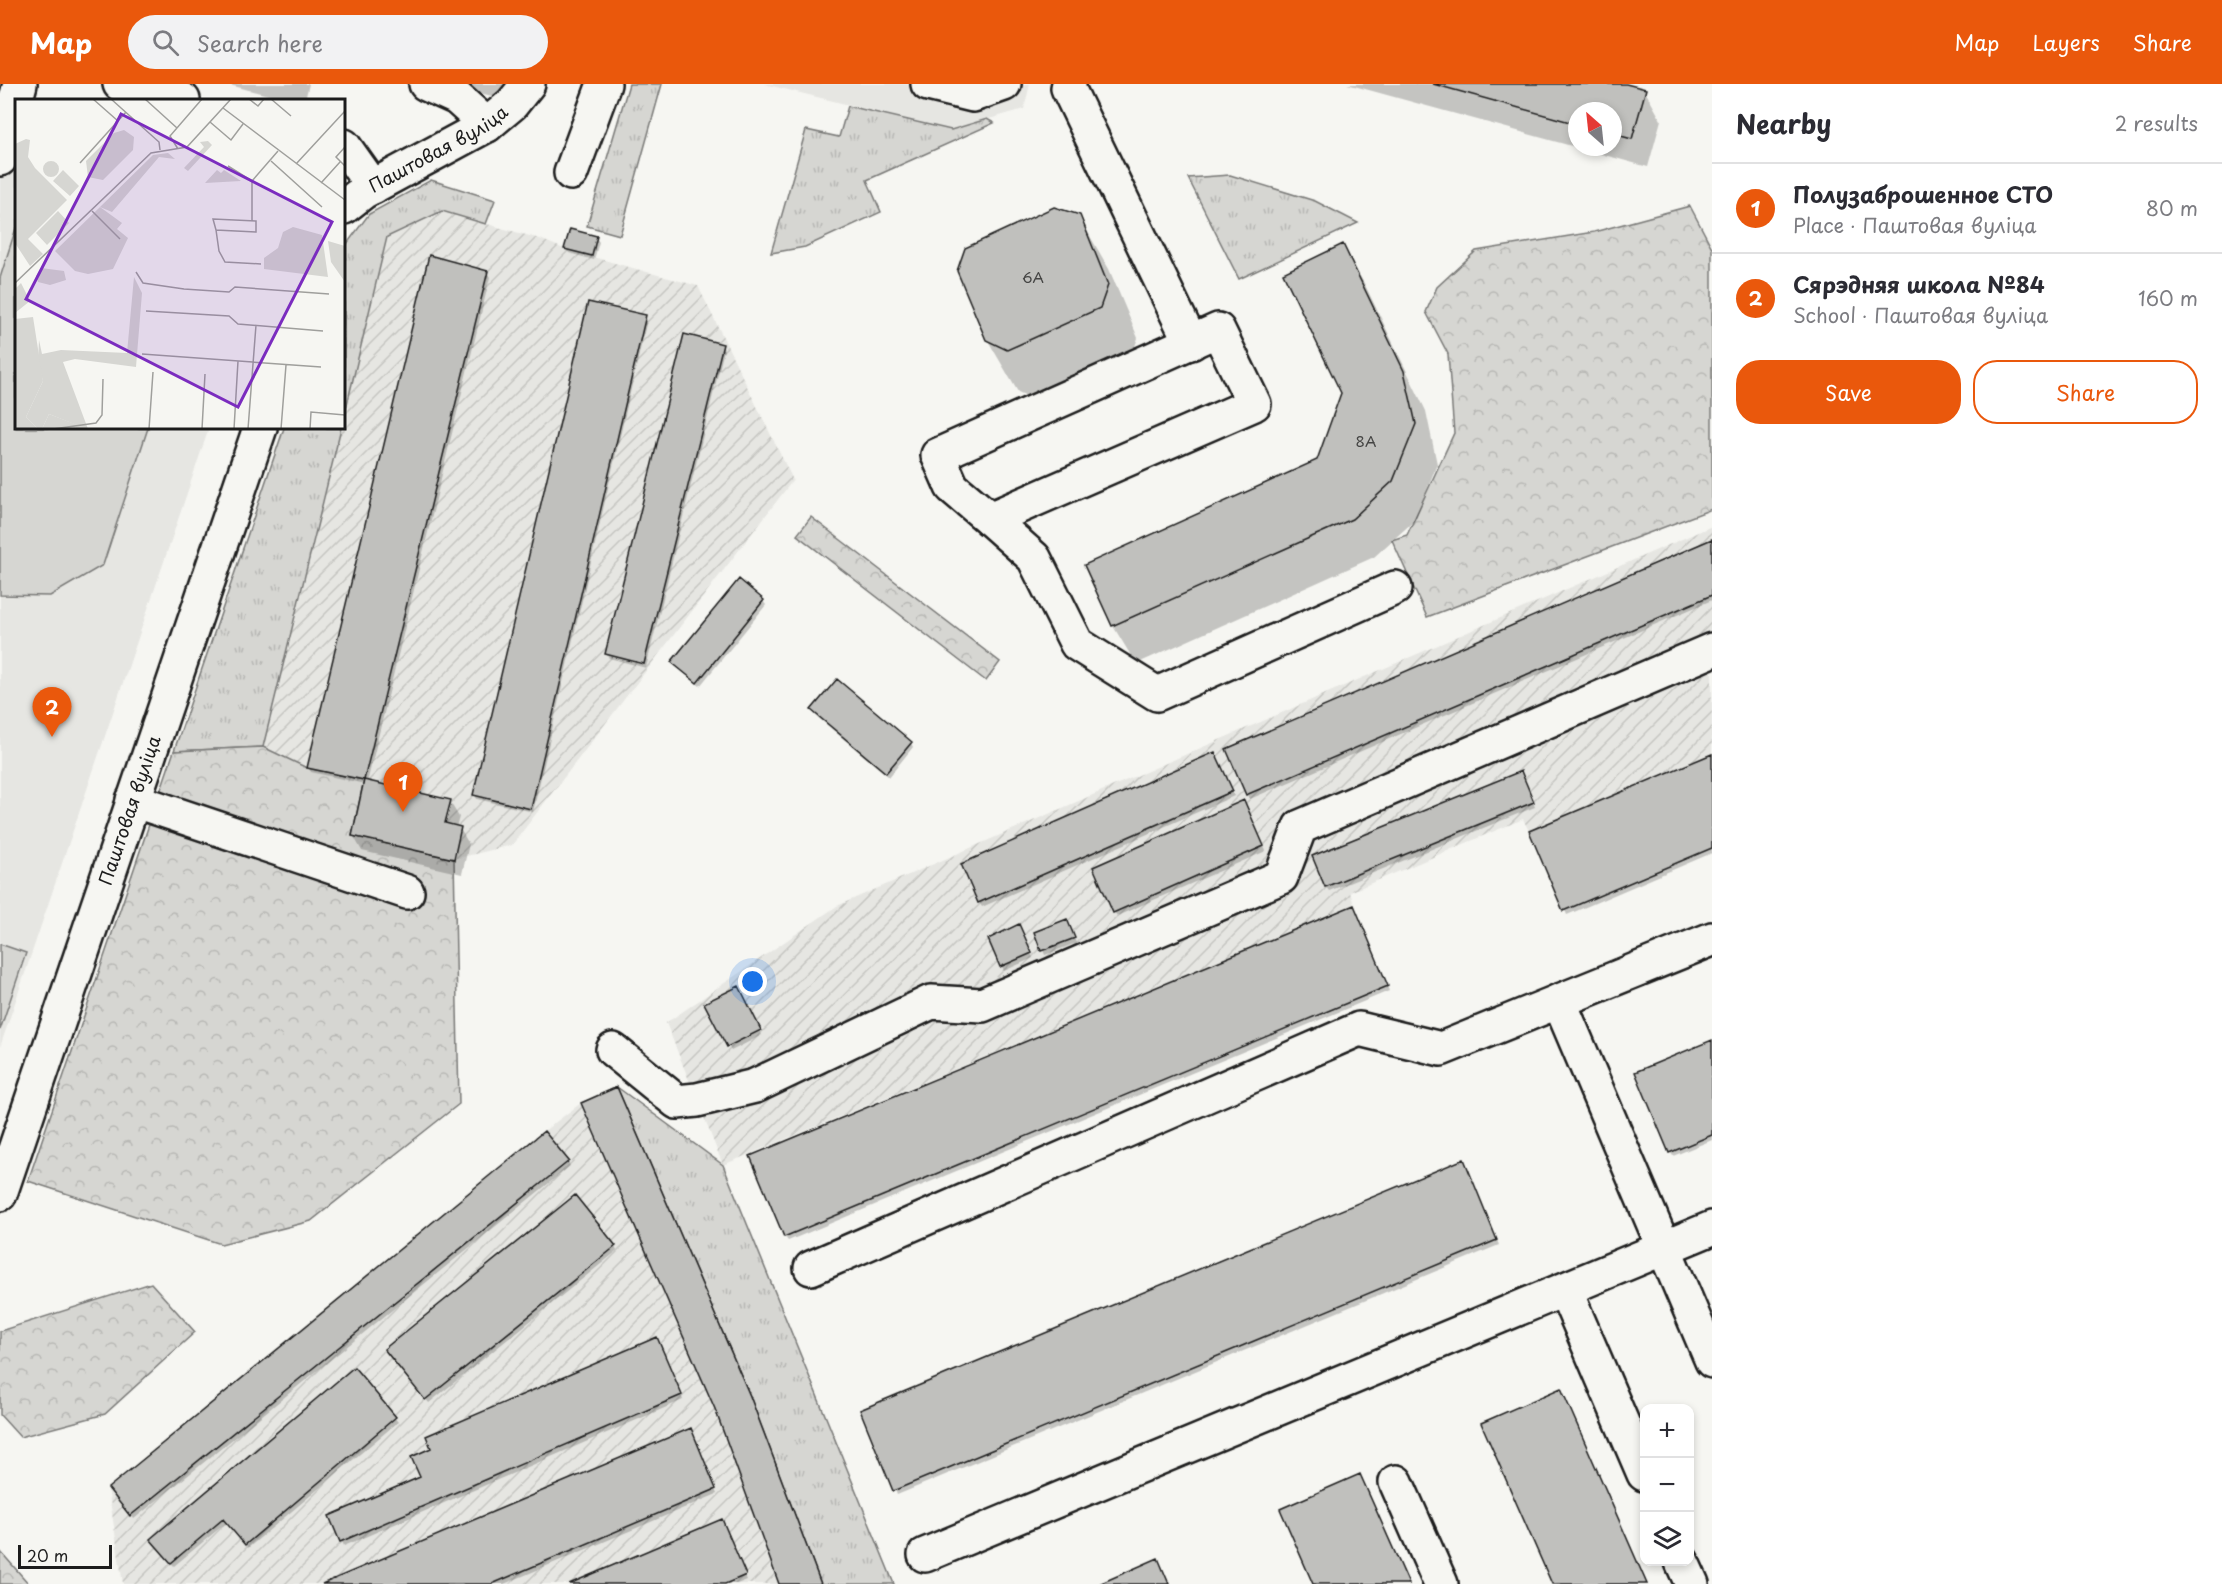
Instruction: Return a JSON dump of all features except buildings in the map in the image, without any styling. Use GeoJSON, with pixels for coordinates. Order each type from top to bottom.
{"type":"FeatureCollection","features":[{"type":"Feature","properties":{"kind":"street"},"geometry":{"type":"LineString","coordinates":[[16,99],[20,84]]}},
{"type":"Feature","properties":{"kind":"street"},"geometry":{"type":"LineString","coordinates":[[120,84],[179,99]]}},
{"type":"Feature","properties":{"kind":"street"},"geometry":{"type":"LineString","coordinates":[[426,84],[457,98],[487,125]]}},
{"type":"Feature","properties":{"kind":"street","name":"Паштовая вуліца"},"geometry":{"type":"LineString","coordinates":[[345,206],[373,187],[487,125],[512,104],[528,84]]}},
{"type":"Feature","properties":{"kind":"street"},"geometry":{"type":"LineString","coordinates":[[572,173],[604,84]]}},
{"type":"Feature","properties":{"kind":"street"},"geometry":{"type":"LineString","coordinates":[[928,84],[973,95],[1004,84]]}},
{"type":"Feature","properties":{"kind":"street"},"geometry":{"type":"LineString","coordinates":[[1062,85],[1191,343]]}},
{"type":"Feature","properties":{"kind":"street"},"geometry":{"type":"LineString","coordinates":[[2,147],[15,102]]}},
{"type":"Feature","properties":{"kind":"street"},"geometry":{"type":"LineString","coordinates":[[345,147],[373,187]]}},
{"type":"Feature","properties":{"kind":"street"},"geometry":{"type":"LineString","coordinates":[[990,519],[1254,404],[1218,330],[938,455],[952,487],[1034,558],[1077,644],[1157,694],[1395,588]]}},
{"type":"Feature","properties":{"kind":"street","name":"Паштовая вуліца"},"geometry":{"type":"LineString","coordinates":[[0,1194],[260,429]]}},
{"type":"Feature","properties":{"kind":"street"},"geometry":{"type":"LineString","coordinates":[[613,1050],[678,1102],[697,1100],[754,1086],[931,1002],[982,1005],[1281,877],[1300,827],[1712,650]]}},
{"type":"Feature","properties":{"kind":"street"},"geometry":{"type":"LineString","coordinates":[[133,800],[407,892]]}},
{"type":"Feature","properties":{"kind":"street"},"geometry":{"type":"LineString","coordinates":[[811,1268],[1359,1029],[1441,1049],[1712,939]]}},
{"type":"Feature","properties":{"kind":"street"},"geometry":{"type":"LineString","coordinates":[[1559,1001],[1712,1361]]}},
{"type":"Feature","properties":{"kind":"street"},"geometry":{"type":"LineString","coordinates":[[925,1555],[1712,1228]]}},
{"type":"Feature","properties":{"kind":"street"},"geometry":{"type":"LineString","coordinates":[[1565,1290],[1640,1465]]}},
{"type":"Feature","properties":{"kind":"street"},"geometry":{"type":"LineString","coordinates":[[1396,1482],[1440,1584]]}},
{"type":"Feature","properties":{"kind":"street"},"geometry":{"type":"LineString","coordinates":[[1684,1566],[1692,1584]]}},
{"type":"Feature","properties":{"kind":"shaded area"},"geometry":{"type":"Polygon","coordinates":[[[764,84],[1030,84],[1024,109],[951,130],[764,84]]]}},
{"type":"Feature","properties":{"kind":"shaded area"},"geometry":{"type":"Polygon","coordinates":[[[0,90],[34,99],[15,99],[15,429],[209,429],[0,1047],[0,90]]]}},
{"type":"Feature","properties":{"kind":"shaded area"},"geometry":{"type":"Polygon","coordinates":[[[442,211],[540,239],[564,249],[698,286],[793,480],[512,845],[454,859],[352,836],[307,768],[263,747],[341,429],[345,429],[345,413],[387,237],[442,211]]]}},
{"type":"Feature","properties":{"kind":"shaded area"},"geometry":{"type":"Polygon","coordinates":[[[1712,526],[1712,754],[1529,831],[1523,819],[1350,892],[1354,905],[723,1165],[666,1023],[837,906],[1712,526]]]}},
{"type":"Feature","properties":{"kind":"shaded area"},"geometry":{"type":"Polygon","coordinates":[[[617,1087],[750,1396],[821,1584],[123,1584],[108,1488],[544,1131],[581,1103],[617,1087]]]}},
{"type":"Feature","properties":{"kind":"green space"},"geometry":{"type":"Polygon","coordinates":[[[629,84],[662,84],[620,235],[587,226],[629,84]]]}},
{"type":"Feature","properties":{"kind":"green space"},"geometry":{"type":"Polygon","coordinates":[[[848,106],[951,130],[987,119],[994,123],[867,180],[881,212],[805,247],[771,253],[806,130],[839,137],[848,106]]]}},
{"type":"Feature","properties":{"kind":"green space"},"geometry":{"type":"Polygon","coordinates":[[[1230,175],[1315,201],[1358,223],[1239,279],[1188,178],[1230,175]]]}},
{"type":"Feature","properties":{"kind":"green space"},"geometry":{"type":"Polygon","coordinates":[[[431,180],[495,200],[486,224],[442,211],[387,237],[345,413],[345,248],[369,214],[431,180]]]}},
{"type":"Feature","properties":{"kind":"green space"},"geometry":{"type":"Polygon","coordinates":[[[1690,206],[1712,248],[1712,509],[1427,617],[1392,540],[1407,535],[1454,433],[1448,354],[1426,312],[1437,287],[1476,251],[1594,232],[1690,206]]]}},
{"type":"Feature","properties":{"kind":"green space"},"geometry":{"type":"Polygon","coordinates":[[[15,231],[15,429],[148,429],[103,565],[50,596],[0,595],[0,278],[15,231]]]}},
{"type":"Feature","properties":{"kind":"green space"},"geometry":{"type":"Polygon","coordinates":[[[284,429],[341,429],[263,747],[174,751],[284,429]]]}},
{"type":"Feature","properties":{"kind":"green space"},"geometry":{"type":"Polygon","coordinates":[[[811,517],[1000,662],[986,681],[797,535],[811,517]]]}},
{"type":"Feature","properties":{"kind":"green space"},"geometry":{"type":"Polygon","coordinates":[[[263,747],[307,768],[364,780],[352,836],[454,859],[459,1104],[311,1221],[221,1244],[28,1181],[174,751],[263,747]]]}},
{"type":"Feature","properties":{"kind":"green space"},"geometry":{"type":"Polygon","coordinates":[[[0,944],[26,953],[0,1030],[0,944]]]}},
{"type":"Feature","properties":{"kind":"green space"},"geometry":{"type":"Polygon","coordinates":[[[617,1087],[723,1165],[894,1584],[821,1584],[750,1396],[617,1087]]]}},
{"type":"Feature","properties":{"kind":"green space"},"geometry":{"type":"Polygon","coordinates":[[[151,1283],[195,1332],[105,1414],[20,1437],[0,1415],[0,1331],[151,1283]]]}},
{"type":"Feature","properties":{"kind":"green space"},"geometry":{"type":"Polygon","coordinates":[[[0,1551],[29,1584],[0,1584],[0,1551]]]}},
{"type":"Feature","properties":{"kind":"place","name":"Сярэдняя школа №84"},"geometry":{"type":"Point","coordinates":[52,737]}},
{"type":"Feature","properties":{"kind":"place","name":"Полузаброшенное СТО"},"geometry":{"type":"Point","coordinates":[403,812]}}]}
